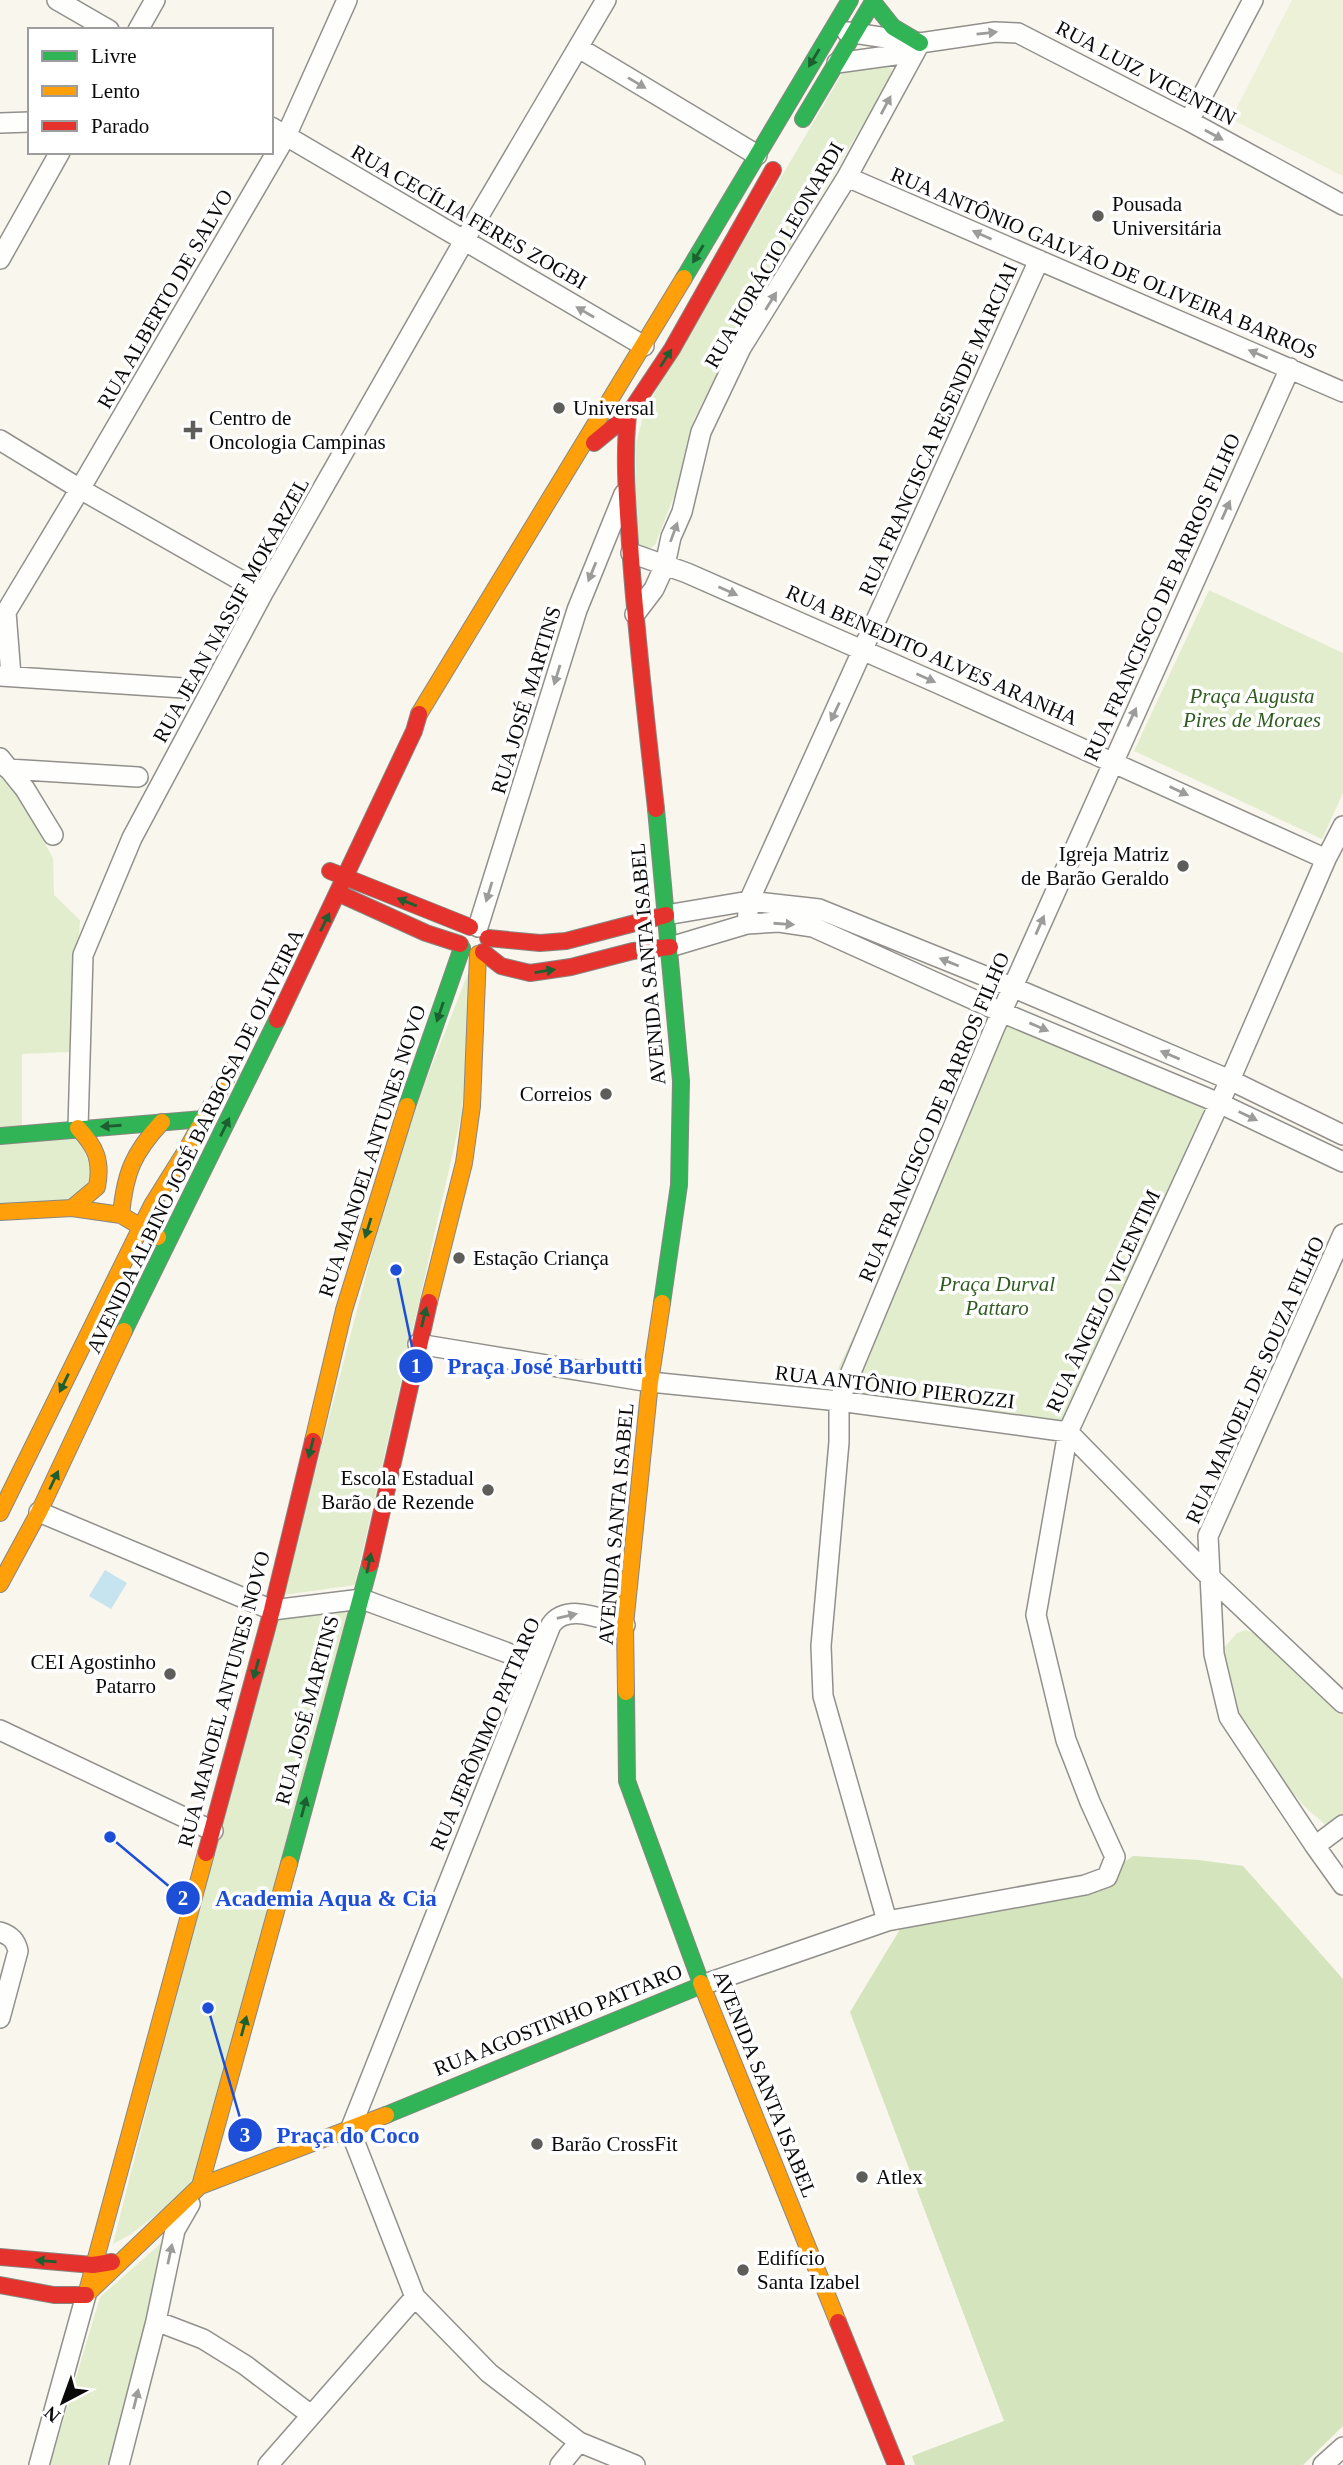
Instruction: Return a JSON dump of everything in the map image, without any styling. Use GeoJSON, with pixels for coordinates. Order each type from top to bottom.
{"type":"FeatureCollection","features":[{"type":"Feature","properties":{"kind":"main road","name":"AVENIDA ALBINO JOSÉ BARBOSA DE OLIVEIRA"},"geometry":{"type":"LineString","coordinates":[[255,1028],[332,890],[346,877],[377,805],[414,731],[419,712],[628,373],[850,0]]}},
{"type":"Feature","properties":{"kind":"main road"},"geometry":{"type":"LineString","coordinates":[[795,132],[873,1],[893,27],[920,43]]}},
{"type":"Feature","properties":{"kind":"main road","name":"AVENIDA ALBINO JOSÉ BARBOSA DE OLIVEIRA"},"geometry":{"type":"LineString","coordinates":[[577,454],[606,435],[628,415],[672,349],[781,155]]}},
{"type":"Feature","properties":{"kind":"main road","name":"AVENIDA SANTA ISABEL"},"geometry":{"type":"LineString","coordinates":[[628,373],[626,489],[635,614],[670,947],[681,1081],[680,1185],[650,1382],[625,1625],[627,1781],[702,1985],[896,2465]]}},
{"type":"Feature","properties":{"kind":"main road","name":"AVENIDA ALBINO JOSÉ BARBOSA DE OLIVEIRA"},"geometry":{"type":"LineString","coordinates":[[389,747],[401,724],[419,712]]}},
{"type":"Feature","properties":{"kind":"main road","name":"AVENIDA ALBINO JOSÉ BARBOSA DE OLIVEIRA"},"geometry":{"type":"LineString","coordinates":[[0,1584],[39,1512],[166,1242],[195,1188],[332,890],[330,871],[338,852]]}},
{"type":"Feature","properties":{"kind":"main road"},"geometry":{"type":"LineString","coordinates":[[330,871],[479,940],[540,943],[566,941],[666,915]]}},
{"type":"Feature","properties":{"kind":"main road"},"geometry":{"type":"LineString","coordinates":[[332,890],[461,946],[468,954],[479,940]]}},
{"type":"Feature","properties":{"kind":"main road"},"geometry":{"type":"LineString","coordinates":[[479,940],[501,966],[530,973],[571,967],[633,951],[670,947]]}},
{"type":"Feature","properties":{"kind":"main road","name":"RUA JOSÉ MARTINS"},"geometry":{"type":"LineString","coordinates":[[200,2186],[362,1599],[418,1344],[464,1163],[472,1106],[479,940]]}},
{"type":"Feature","properties":{"kind":"main road","name":"RUA MANOEL ANTUNES NOVO"},"geometry":{"type":"LineString","coordinates":[[86,2295],[272,1610],[344,1310],[391,1153],[461,946]]}},
{"type":"Feature","properties":{"kind":"main road","name":"AVENIDA ALBINO JOSÉ BARBOSA DE OLIVEIRA"},"geometry":{"type":"LineString","coordinates":[[0,1513],[152,1205],[241,1052]]}},
{"type":"Feature","properties":{"kind":"main road"},"geometry":{"type":"LineString","coordinates":[[0,1136],[204,1119]]}},
{"type":"Feature","properties":{"kind":"main road"},"geometry":{"type":"LineString","coordinates":[[180,1121],[195,1188]]}},
{"type":"Feature","properties":{"kind":"main road"},"geometry":{"type":"LineString","coordinates":[[121,1215],[124,1179],[133,1157],[140,1144],[162,1122]]}},
{"type":"Feature","properties":{"kind":"main road"},"geometry":{"type":"LineString","coordinates":[[72,1208],[97,1187],[101,1160],[95,1145],[78,1128]]}},
{"type":"Feature","properties":{"kind":"main road"},"geometry":{"type":"LineString","coordinates":[[0,1212],[72,1208],[121,1215],[166,1242]]}},
{"type":"Feature","properties":{"kind":"main road","name":"RUA AGOSTINHO PATTARO"},"geometry":{"type":"LineString","coordinates":[[86,2295],[200,2186],[350,2130],[702,1985]]}},
{"type":"Feature","properties":{"kind":"main road"},"geometry":{"type":"LineString","coordinates":[[0,2257],[93,2264],[120,2260]]}},
{"type":"Feature","properties":{"kind":"main road"},"geometry":{"type":"LineString","coordinates":[[0,2285],[54,2295],[86,2295]]}},
{"type":"Feature","properties":{"kind":"street"},"geometry":{"type":"LineString","coordinates":[[57,0],[106,28]]}},
{"type":"Feature","properties":{"kind":"street"},"geometry":{"type":"LineString","coordinates":[[139,28],[155,0]]}},
{"type":"Feature","properties":{"kind":"street","name":"RUA ALBERTO DE SALVO"},"geometry":{"type":"LineString","coordinates":[[278,131],[347,0]]}},
{"type":"Feature","properties":{"kind":"street","name":"RUA JEAN NASSIF MOKARZEL"},"geometry":{"type":"LineString","coordinates":[[78,1128],[83,955],[132,838],[263,593],[464,241],[606,0]]}},
{"type":"Feature","properties":{"kind":"street"},"geometry":{"type":"LineString","coordinates":[[1189,121],[1253,0]]}},
{"type":"Feature","properties":{"kind":"street","name":"RUA LUIZ VICENTIN"},"geometry":{"type":"LineString","coordinates":[[832,28],[920,43],[995,32],[1018,33],[1189,121],[1343,205]]}},
{"type":"Feature","properties":{"kind":"street"},"geometry":{"type":"LineString","coordinates":[[837,64],[902,54],[920,43]]}},
{"type":"Feature","properties":{"kind":"street","name":"RUA HORÁCIO LEONARDI"},"geometry":{"type":"LineString","coordinates":[[635,614],[654,589],[665,565],[671,537],[682,512],[701,432],[741,348],[847,177],[920,43]]}},
{"type":"Feature","properties":{"kind":"street"},"geometry":{"type":"LineString","coordinates":[[579,48],[757,155]]}},
{"type":"Feature","properties":{"kind":"street"},"geometry":{"type":"LineString","coordinates":[[0,123],[28,121]]}},
{"type":"Feature","properties":{"kind":"street","name":"RUA CECÍLIA FERES ZOGBI"},"geometry":{"type":"LineString","coordinates":[[278,131],[644,346]]}},
{"type":"Feature","properties":{"kind":"street"},"geometry":{"type":"LineString","coordinates":[[0,259],[59,154]]}},
{"type":"Feature","properties":{"kind":"street","name":"RUA ALBERTO DE SALVO"},"geometry":{"type":"LineString","coordinates":[[6,676],[6,611],[80,489],[265,154]]}},
{"type":"Feature","properties":{"kind":"street","name":"RUA ANTÔNIO GALVÃO DE OLIVEIRA BARROS"},"geometry":{"type":"LineString","coordinates":[[847,177],[1343,392]]}},
{"type":"Feature","properties":{"kind":"street","name":"RUA FRANCISCA RESENDE MARCIAI"},"geometry":{"type":"LineString","coordinates":[[747,925],[749,901],[1039,260]]}},
{"type":"Feature","properties":{"kind":"street","name":"RUA FRANCISCO DE BARROS FILHO"},"geometry":{"type":"LineString","coordinates":[[887,1921],[822,1696],[821,1646],[839,1442],[839,1401],[1012,987],[1290,368]]}},
{"type":"Feature","properties":{"kind":"street"},"geometry":{"type":"LineString","coordinates":[[0,440],[80,489],[263,593]]}},
{"type":"Feature","properties":{"kind":"street","name":"RUA JOSÉ MARTINS"},"geometry":{"type":"LineString","coordinates":[[479,940],[577,610],[626,489]]}},
{"type":"Feature","properties":{"kind":"street","name":"RUA BENEDITO ALVES ARANHA"},"geometry":{"type":"LineString","coordinates":[[631,553],[864,650],[1326,859]]}},
{"type":"Feature","properties":{"kind":"street"},"geometry":{"type":"LineString","coordinates":[[6,676],[183,688]]}},
{"type":"Feature","properties":{"kind":"street"},"geometry":{"type":"LineString","coordinates":[[4,764],[138,777]]}},
{"type":"Feature","properties":{"kind":"street"},"geometry":{"type":"LineString","coordinates":[[4,764],[25,789],[53,835]]}},
{"type":"Feature","properties":{"kind":"street","name":"RUA ÂNGELO VICENTIM"},"geometry":{"type":"LineString","coordinates":[[1115,1857],[1066,1740],[1036,1615],[1068,1432],[1343,826]]}},
{"type":"Feature","properties":{"kind":"street"},"geometry":{"type":"LineString","coordinates":[[666,915],[749,901],[818,909],[1012,987],[1230,1080],[1343,1135]]}},
{"type":"Feature","properties":{"kind":"street"},"geometry":{"type":"LineString","coordinates":[[670,947],[747,925],[779,922],[813,927],[1002,1012],[1219,1102],[1343,1162]]}},
{"type":"Feature","properties":{"kind":"street","name":"RUA MANOEL DE SOUZA FILHO"},"geometry":{"type":"LineString","coordinates":[[1343,1234],[1208,1536],[1214,1654],[1229,1717],[1343,1885]]}},
{"type":"Feature","properties":{"kind":"street","name":"RUA ANTÔNIO PIEROZZI"},"geometry":{"type":"LineString","coordinates":[[418,1344],[650,1382],[839,1401],[1068,1432]]}},
{"type":"Feature","properties":{"kind":"street"},"geometry":{"type":"LineString","coordinates":[[1068,1432],[1212,1579],[1343,1703]]}},
{"type":"Feature","properties":{"kind":"street"},"geometry":{"type":"LineString","coordinates":[[39,1512],[272,1610],[362,1599],[535,1663]]}},
{"type":"Feature","properties":{"kind":"street","name":"RUA JERÔNIMO PATTARO"},"geometry":{"type":"LineString","coordinates":[[350,2130],[535,1663],[556,1617],[579,1613],[625,1625]]}},
{"type":"Feature","properties":{"kind":"street"},"geometry":{"type":"LineString","coordinates":[[0,1730],[213,1831]]}},
{"type":"Feature","properties":{"kind":"street"},"geometry":{"type":"LineString","coordinates":[[1315,1846],[1343,1825]]}},
{"type":"Feature","properties":{"kind":"street","name":"RUA AGOSTINHO PATTARO"},"geometry":{"type":"LineString","coordinates":[[702,1985],[887,1921],[1085,1885],[1107,1877],[1115,1857]]}},
{"type":"Feature","properties":{"kind":"street"},"geometry":{"type":"LineString","coordinates":[[0,1932],[7,1934],[17,1943],[16,1962],[0,2018]]}},
{"type":"Feature","properties":{"kind":"street"},"geometry":{"type":"LineString","coordinates":[[350,2130],[415,2297],[489,2373],[579,2442],[635,2465]]}},
{"type":"Feature","properties":{"kind":"street","name":"RUA JOSÉ MARTINS"},"geometry":{"type":"LineString","coordinates":[[119,2465],[176,2230],[200,2186]]}},
{"type":"Feature","properties":{"kind":"street","name":"RUA MANOEL ANTUNES NOVO"},"geometry":{"type":"LineString","coordinates":[[39,2465],[86,2295]]}},
{"type":"Feature","properties":{"kind":"street"},"geometry":{"type":"LineString","coordinates":[[268,2465],[415,2297]]}},
{"type":"Feature","properties":{"kind":"street"},"geometry":{"type":"LineString","coordinates":[[156,2321],[202,2339],[224,2352],[279,2389],[311,2415]]}},
{"type":"Feature","properties":{"kind":"street"},"geometry":{"type":"LineString","coordinates":[[560,2465],[579,2442]]}},
{"type":"Feature","properties":{"kind":"street"},"geometry":{"type":"LineString","coordinates":[[1323,2465],[1343,2447]]}},
{"type":"Feature","properties":{"kind":"green space"},"geometry":{"type":"Polygon","coordinates":[[[1292,0],[1343,0],[1343,176],[1231,119],[1292,0]]]}},
{"type":"Feature","properties":{"kind":"green space"},"geometry":{"type":"Polygon","coordinates":[[[889,65],[892,71],[888,82],[730,349],[694,419],[687,463],[655,545],[645,551],[637,545],[635,447],[645,409],[844,70],[889,65]]]}},
{"type":"Feature","properties":{"kind":"green space","name":"Praça Augusta Pires de Moraes"},"geometry":{"type":"Polygon","coordinates":[[[1209,590],[1343,653],[1343,793],[1322,839],[1134,751],[1209,590]]]}},
{"type":"Feature","properties":{"kind":"green space"},"geometry":{"type":"Polygon","coordinates":[[[0,770],[13,787],[53,858],[54,895],[80,920],[71,1052],[22,1054],[22,1138],[77,1134],[94,1176],[67,1204],[0,1209],[0,770]]]}},
{"type":"Feature","properties":{"kind":"green space"},"geometry":{"type":"Polygon","coordinates":[[[472,963],[462,1112],[355,1585],[283,1595],[398,1152],[472,963]]]}},
{"type":"Feature","properties":{"kind":"green space","name":"Praça Durval Pattaro"},"geometry":{"type":"Polygon","coordinates":[[[1003,1022],[1208,1106],[1062,1424],[826,1394],[1003,1022]]]}},
{"type":"Feature","properties":{"kind":"green space"},"geometry":{"type":"Polygon","coordinates":[[[354,1604],[197,2184],[131,2234],[113,2244],[272,1610],[354,1604]]]}},
{"type":"Feature","properties":{"kind":"green space"},"geometry":{"type":"Polygon","coordinates":[[[1245,1630],[1266,1638],[1343,1706],[1343,1815],[1336,1824],[1327,1826],[1305,1807],[1280,1778],[1235,1713],[1222,1650],[1237,1633],[1245,1630]]]}},
{"type":"Feature","properties":{"kind":"green space"},"geometry":{"type":"Polygon","coordinates":[[[1133,1856],[1243,1866],[1343,1979],[1343,2426],[1303,2465],[915,2465],[912,2456],[1004,2421],[850,2012],[905,1921],[1087,1888],[1133,1856]]]}},
{"type":"Feature","properties":{"kind":"green space"},"geometry":{"type":"Polygon","coordinates":[[[167,2238],[109,2465],[50,2465],[100,2297],[167,2238]]]}},
{"type":"Feature","properties":{"kind":"water"},"geometry":{"type":"Polygon","coordinates":[[[105,1570],[127,1583],[111,1609],[89,1596],[105,1570]]]}},
{"type":"Feature","properties":{"kind":"traffic: fast"},"geometry":{"type":"LineString","coordinates":[[684,278],[850,0]]}},
{"type":"Feature","properties":{"kind":"traffic: fast"},"geometry":{"type":"LineString","coordinates":[[803,119],[874,0]]}},
{"type":"Feature","properties":{"kind":"traffic: fast"},"geometry":{"type":"LineString","coordinates":[[873,2],[893,27],[920,43]]}},
{"type":"Feature","properties":{"kind":"traffic: fast"},"geometry":{"type":"LineString","coordinates":[[656,809],[681,1081],[679,1185],[662,1303]]}},
{"type":"Feature","properties":{"kind":"traffic: fast"},"geometry":{"type":"LineString","coordinates":[[407,1106],[462,948]]}},
{"type":"Feature","properties":{"kind":"traffic: fast"},"geometry":{"type":"LineString","coordinates":[[124,1331],[277,1020]]}},
{"type":"Feature","properties":{"kind":"traffic: fast"},"geometry":{"type":"LineString","coordinates":[[0,1136],[203,1119]]}},
{"type":"Feature","properties":{"kind":"traffic: fast"},"geometry":{"type":"LineString","coordinates":[[289,1864],[370,1564]]}},
{"type":"Feature","properties":{"kind":"traffic: fast"},"geometry":{"type":"LineString","coordinates":[[626,1692],[627,1781],[701,1983]]}},
{"type":"Feature","properties":{"kind":"traffic: fast"},"geometry":{"type":"LineString","coordinates":[[386,2115],[702,1985]]}},
{"type":"Feature","properties":{"kind":"traffic: slow"},"geometry":{"type":"LineString","coordinates":[[419,714],[684,278]]}},
{"type":"Feature","properties":{"kind":"traffic: slow"},"geometry":{"type":"LineString","coordinates":[[429,1302],[464,1163],[472,1106],[478,954]]}},
{"type":"Feature","properties":{"kind":"traffic: slow"},"geometry":{"type":"LineString","coordinates":[[0,1513],[152,1205],[231,1070]]}},
{"type":"Feature","properties":{"kind":"traffic: slow"},"geometry":{"type":"LineString","coordinates":[[313,1441],[344,1310],[407,1106]]}},
{"type":"Feature","properties":{"kind":"traffic: slow"},"geometry":{"type":"LineString","coordinates":[[121,1215],[132,1164],[162,1122]]}},
{"type":"Feature","properties":{"kind":"traffic: slow"},"geometry":{"type":"LineString","coordinates":[[72,1208],[97,1187],[99,1169],[96,1155],[78,1128]]}},
{"type":"Feature","properties":{"kind":"traffic: slow"},"geometry":{"type":"LineString","coordinates":[[0,1212],[72,1208],[121,1215],[158,1237]]}},
{"type":"Feature","properties":{"kind":"traffic: slow"},"geometry":{"type":"LineString","coordinates":[[626,1692],[625,1625],[650,1382],[662,1303]]}},
{"type":"Feature","properties":{"kind":"traffic: slow"},"geometry":{"type":"LineString","coordinates":[[0,1584],[39,1512],[124,1331]]}},
{"type":"Feature","properties":{"kind":"traffic: slow"},"geometry":{"type":"LineString","coordinates":[[86,2295],[206,1853]]}},
{"type":"Feature","properties":{"kind":"traffic: slow"},"geometry":{"type":"LineString","coordinates":[[200,2186],[289,1864]]}},
{"type":"Feature","properties":{"kind":"traffic: slow"},"geometry":{"type":"LineString","coordinates":[[701,1983],[838,2322]]}},
{"type":"Feature","properties":{"kind":"traffic: slow"},"geometry":{"type":"LineString","coordinates":[[86,2295],[200,2186],[386,2115]]}},
{"type":"Feature","properties":{"kind":"traffic: jam"},"geometry":{"type":"LineString","coordinates":[[594,443],[628,415],[672,349],[773,170]]}},
{"type":"Feature","properties":{"kind":"traffic: jam"},"geometry":{"type":"LineString","coordinates":[[628,415],[627,505],[639,653],[656,809]]}},
{"type":"Feature","properties":{"kind":"traffic: jam"},"geometry":{"type":"LineString","coordinates":[[277,1020],[414,731],[419,714]]}},
{"type":"Feature","properties":{"kind":"traffic: jam"},"geometry":{"type":"LineString","coordinates":[[330,871],[470,927]]}},
{"type":"Feature","properties":{"kind":"traffic: jam"},"geometry":{"type":"LineString","coordinates":[[340,894],[426,933],[460,944]]}},
{"type":"Feature","properties":{"kind":"traffic: jam"},"geometry":{"type":"LineString","coordinates":[[488,938],[540,943],[566,941],[666,915]]}},
{"type":"Feature","properties":{"kind":"traffic: jam"},"geometry":{"type":"LineString","coordinates":[[483,952],[501,966],[530,973],[571,967],[633,951],[670,947]]}},
{"type":"Feature","properties":{"kind":"traffic: jam"},"geometry":{"type":"LineString","coordinates":[[370,1564],[429,1302]]}},
{"type":"Feature","properties":{"kind":"traffic: jam"},"geometry":{"type":"LineString","coordinates":[[206,1853],[272,1610],[313,1441]]}},
{"type":"Feature","properties":{"kind":"traffic: jam"},"geometry":{"type":"LineString","coordinates":[[0,2257],[93,2265],[112,2262]]}},
{"type":"Feature","properties":{"kind":"traffic: jam"},"geometry":{"type":"LineString","coordinates":[[0,2285],[54,2295],[86,2295]]}},
{"type":"Feature","properties":{"kind":"traffic: jam"},"geometry":{"type":"LineString","coordinates":[[838,2322],[896,2465]]}},
{"type":"Feature","properties":{"kind":"place","name":"Pousada Universitária"},"geometry":{"type":"Point","coordinates":[1098,216]}},
{"type":"Feature","properties":{"kind":"place","name":"Universal"},"geometry":{"type":"Point","coordinates":[559,408]}},
{"type":"Feature","properties":{"kind":"place","name":"Centro de Oncologia Campinas"},"geometry":{"type":"Point","coordinates":[193,430]}},
{"type":"Feature","properties":{"kind":"place","name":"Igreja Matriz de Barão Geraldo"},"geometry":{"type":"Point","coordinates":[1183,866]}},
{"type":"Feature","properties":{"kind":"place","name":"Correios"},"geometry":{"type":"Point","coordinates":[606,1094]}},
{"type":"Feature","properties":{"kind":"place","name":"Estação Criança"},"geometry":{"type":"Point","coordinates":[459,1258]}},
{"type":"Feature","properties":{"kind":"place","name":"Praça José Barbutti"},"geometry":{"type":"Point","coordinates":[396,1270]}},
{"type":"Feature","properties":{"kind":"place","name":"Escola Estadual Barão de Rezende"},"geometry":{"type":"Point","coordinates":[488,1490]}},
{"type":"Feature","properties":{"kind":"place","name":"CEI Agostinho Patarro"},"geometry":{"type":"Point","coordinates":[170,1674]}},
{"type":"Feature","properties":{"kind":"place","name":"Academia Aqua & Cia"},"geometry":{"type":"Point","coordinates":[110,1837]}},
{"type":"Feature","properties":{"kind":"place","name":"Praça do Coco"},"geometry":{"type":"Point","coordinates":[208,2008]}},
{"type":"Feature","properties":{"kind":"place","name":"Barão CrossFit"},"geometry":{"type":"Point","coordinates":[537,2144]}},
{"type":"Feature","properties":{"kind":"place","name":"Atlex"},"geometry":{"type":"Point","coordinates":[862,2177]}},
{"type":"Feature","properties":{"kind":"place","name":"Edifício Santa Izabel"},"geometry":{"type":"Point","coordinates":[743,2270]}}]}
